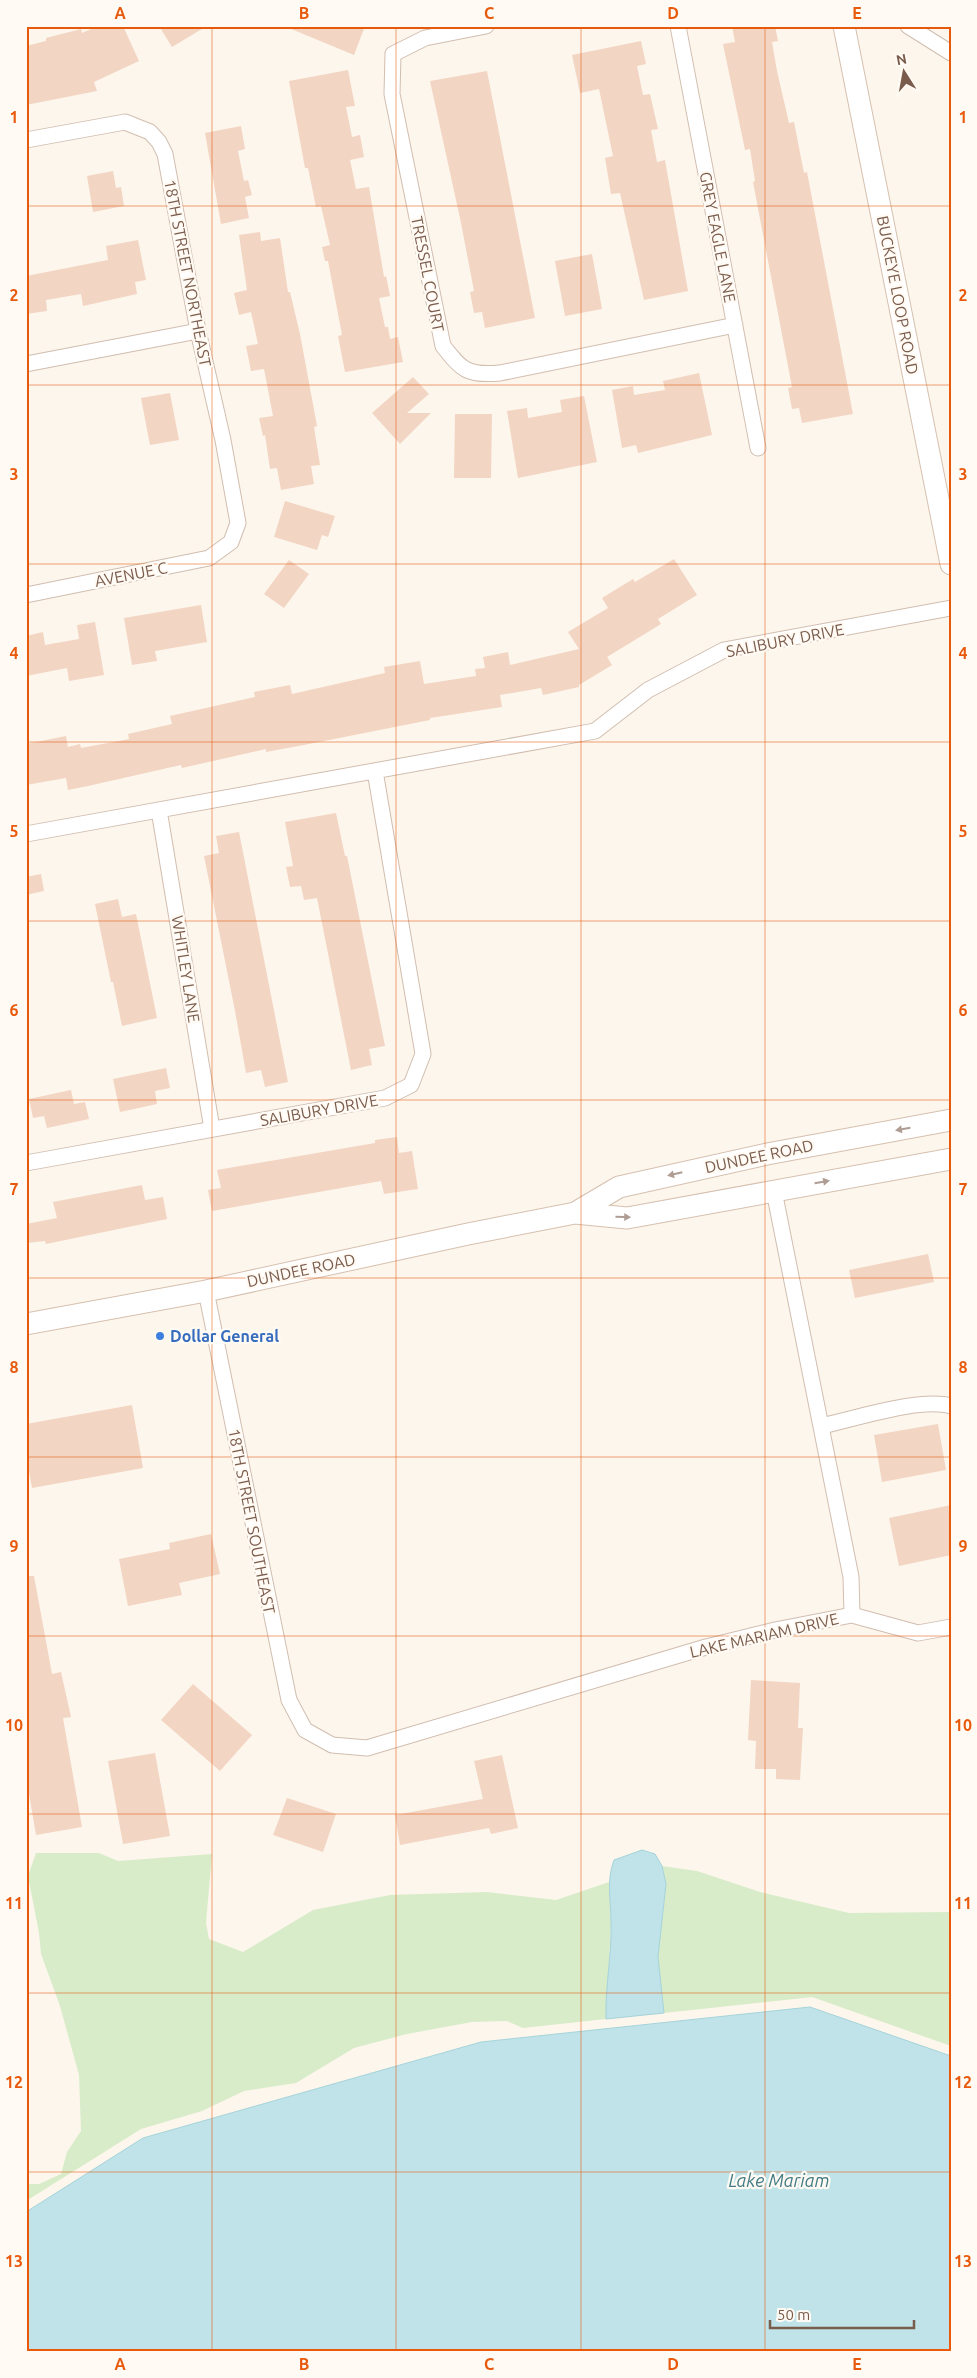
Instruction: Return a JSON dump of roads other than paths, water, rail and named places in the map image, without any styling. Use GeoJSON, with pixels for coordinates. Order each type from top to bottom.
{"type":"FeatureCollection","features":[{"type":"Feature","properties":{"kind":"main road","name":"BUCKEYE LOOP ROAD"},"geometry":{"type":"LineString","coordinates":[[844,26],[951,564]]}},
{"type":"Feature","properties":{"kind":"main road","name":"DUNDEE ROAD"},"geometry":{"type":"LineString","coordinates":[[575,1213],[619,1186],[767,1154],[951,1120]]}},
{"type":"Feature","properties":{"kind":"main road","name":"DUNDEE ROAD"},"geometry":{"type":"LineString","coordinates":[[26,1324],[206,1291],[468,1234],[575,1213],[626,1218],[951,1159]]}},
{"type":"Feature","properties":{"kind":"street","name":"TRESSEL COURT"},"geometry":{"type":"LineString","coordinates":[[486,26],[425,38],[393,54],[392,94],[442,346],[459,365],[479,375],[500,373],[734,325]]}},
{"type":"Feature","properties":{"kind":"street","name":"GREY EAGLE LANE"},"geometry":{"type":"LineString","coordinates":[[678,26],[758,448]]}},
{"type":"Feature","properties":{"kind":"street"},"geometry":{"type":"LineString","coordinates":[[908,26],[951,53]]}},
{"type":"Feature","properties":{"kind":"street","name":"18TH STREET NORTHEAST"},"geometry":{"type":"LineString","coordinates":[[26,140],[125,122],[150,132],[159,142],[165,154],[198,330],[223,440],[238,522],[231,542]]}},
{"type":"Feature","properties":{"kind":"street"},"geometry":{"type":"LineString","coordinates":[[26,364],[198,330]]}},
{"type":"Feature","properties":{"kind":"street","name":"AVENUE C"},"geometry":{"type":"LineString","coordinates":[[26,594],[209,558],[231,542]]}},
{"type":"Feature","properties":{"kind":"street","name":"SALIBURY DRIVE"},"geometry":{"type":"LineString","coordinates":[[26,834],[595,731],[648,690],[724,650],[951,608]]}},
{"type":"Feature","properties":{"kind":"street","name":"SALIBURY DRIVE"},"geometry":{"type":"LineString","coordinates":[[26,1162],[385,1098],[411,1085],[423,1054],[375,770]]}},
{"type":"Feature","properties":{"kind":"street","name":"WHITLEY LANE"},"geometry":{"type":"LineString","coordinates":[[159,810],[212,1129]]}},
{"type":"Feature","properties":{"kind":"street","name":"LAKE MARIAM DRIVE"},"geometry":{"type":"LineString","coordinates":[[321,1739],[332,1745],[367,1748],[706,1647],[775,1630],[852,1615],[851,1577],[774,1191]]}},
{"type":"Feature","properties":{"kind":"street","name":"18TH STREET SOUTHEAST"},"geometry":{"type":"LineString","coordinates":[[206,1291],[289,1700],[305,1730],[321,1739]]}},
{"type":"Feature","properties":{"kind":"street"},"geometry":{"type":"LineString","coordinates":[[821,1426],[905,1407],[923,1405],[951,1406]]}},
{"type":"Feature","properties":{"kind":"street"},"geometry":{"type":"LineString","coordinates":[[852,1615],[918,1633],[951,1627]]}},
{"type":"Feature","properties":{"kind":"water"},"geometry":{"type":"Polygon","coordinates":[[[642,1850],[655,1854],[662,1866],[666,1884],[658,1957],[664,2013],[606,2019],[611,1934],[610,1875],[614,1860],[642,1850]]]}},
{"type":"Feature","properties":{"kind":"water","name":"Lake Mariam"},"geometry":{"type":"Polygon","coordinates":[[[810,2007],[951,2056],[951,2352],[26,2352],[26,2212],[143,2138],[481,2042],[810,2007]]]}},
{"type":"Feature","properties":{"kind":"place","name":"Dollar General"},"geometry":{"type":"Point","coordinates":[160,1336]}}]}
